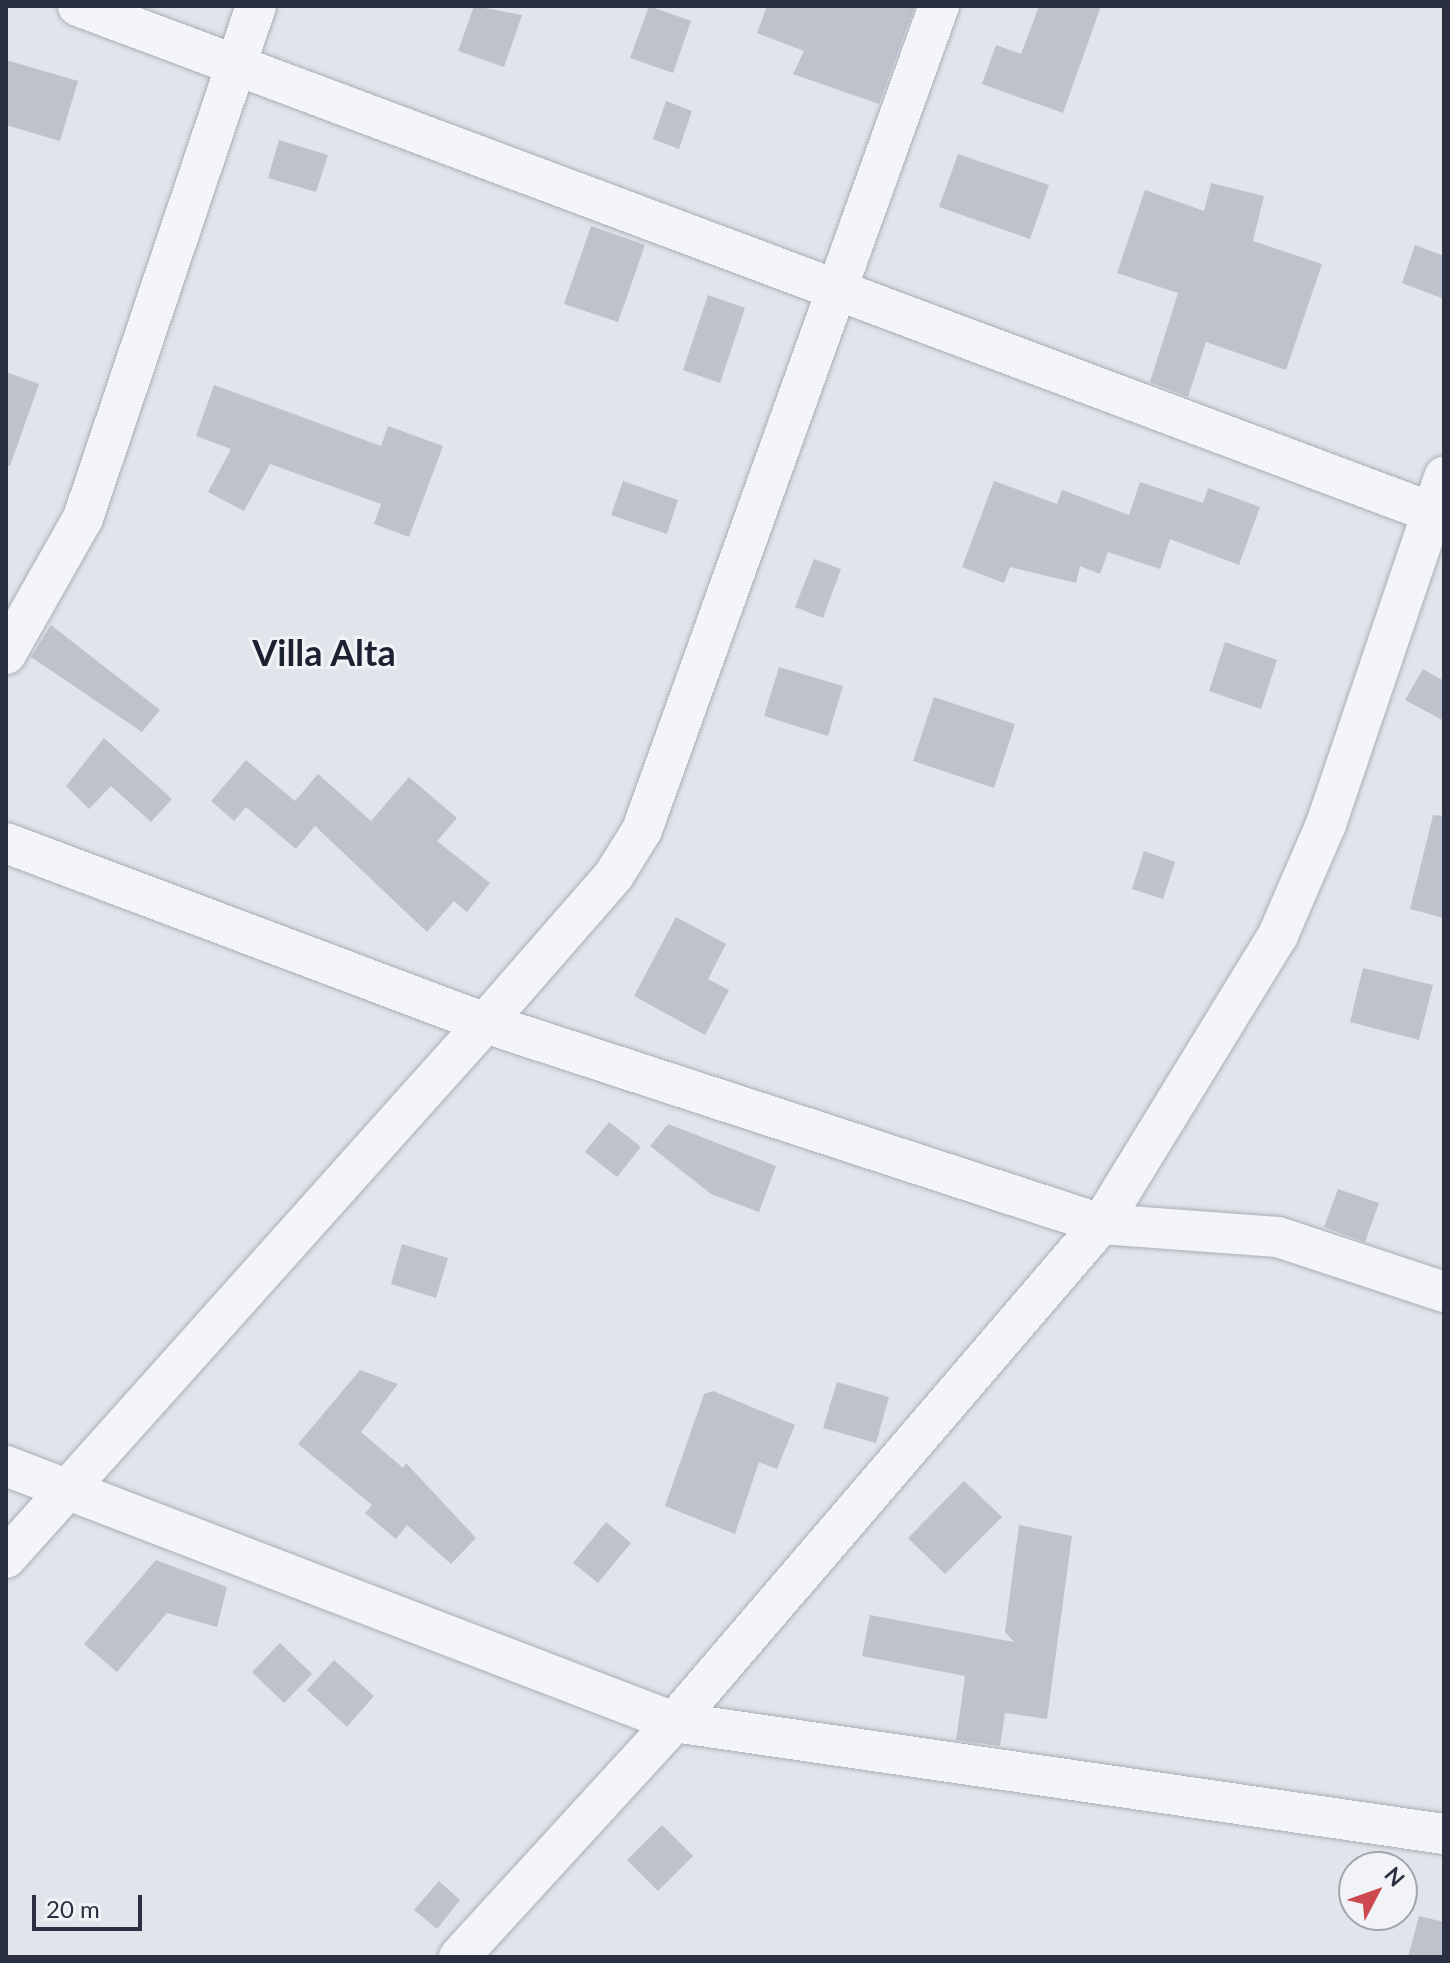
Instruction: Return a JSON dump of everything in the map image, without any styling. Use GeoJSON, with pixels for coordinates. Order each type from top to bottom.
{"type":"FeatureCollection","features":[{"type":"Feature","properties":{"kind":"street"},"geometry":{"type":"LineString","coordinates":[[78,6],[837,290],[1440,502],[1326,824],[1278,935],[1101,1224],[674,1722],[459,1957]]}},
{"type":"Feature","properties":{"kind":"street"},"geometry":{"type":"LineString","coordinates":[[6,654],[83,518],[256,6]]}},
{"type":"Feature","properties":{"kind":"street"},"geometry":{"type":"LineString","coordinates":[[6,1558],[485,1023],[614,875],[642,830],[939,6]]}},
{"type":"Feature","properties":{"kind":"street"},"geometry":{"type":"LineString","coordinates":[[6,843],[485,1023],[1101,1224],[1278,1237],[1444,1292]]}},
{"type":"Feature","properties":{"kind":"street"},"geometry":{"type":"LineString","coordinates":[[6,1466],[674,1722],[1444,1834]]}},
{"type":"Feature","properties":{"kind":"building"},"geometry":{"type":"Polygon","coordinates":[[[474,6],[522,15],[504,67],[458,51],[474,6]]]}},
{"type":"Feature","properties":{"kind":"building"},"geometry":{"type":"Polygon","coordinates":[[[649,6],[691,21],[673,73],[630,58],[649,6]]]}},
{"type":"Feature","properties":{"kind":"building"},"geometry":{"type":"Polygon","coordinates":[[[767,6],[915,6],[879,104],[793,74],[804,51],[757,33],[767,6]]]}},
{"type":"Feature","properties":{"kind":"building"},"geometry":{"type":"Polygon","coordinates":[[[1039,6],[1101,6],[1063,113],[982,84],[996,45],[1021,54],[1039,6]]]}},
{"type":"Feature","properties":{"kind":"building"},"geometry":{"type":"Polygon","coordinates":[[[6,60],[78,81],[60,141],[6,125],[6,60]]]}},
{"type":"Feature","properties":{"kind":"building"},"geometry":{"type":"Polygon","coordinates":[[[666,101],[692,111],[679,149],[653,139],[666,101]]]}},
{"type":"Feature","properties":{"kind":"building"},"geometry":{"type":"Polygon","coordinates":[[[279,140],[328,155],[316,192],[268,178],[279,140]]]}},
{"type":"Feature","properties":{"kind":"building"},"geometry":{"type":"Polygon","coordinates":[[[958,154],[1049,185],[1030,239],[939,207],[958,154]]]}},
{"type":"Feature","properties":{"kind":"building"},"geometry":{"type":"Polygon","coordinates":[[[1211,183],[1264,196],[1253,241],[1322,264],[1286,370],[1206,342],[1188,397],[1150,382],[1178,293],[1117,273],[1145,190],[1204,211],[1211,183]]]}},
{"type":"Feature","properties":{"kind":"building"},"geometry":{"type":"Polygon","coordinates":[[[591,226],[645,245],[618,322],[564,304],[591,226]]]}},
{"type":"Feature","properties":{"kind":"building"},"geometry":{"type":"Polygon","coordinates":[[[1415,245],[1444,256],[1444,299],[1402,283],[1415,245]]]}},
{"type":"Feature","properties":{"kind":"building"},"geometry":{"type":"Polygon","coordinates":[[[708,295],[745,308],[720,383],[683,370],[708,295]]]}},
{"type":"Feature","properties":{"kind":"building"},"geometry":{"type":"Polygon","coordinates":[[[6,372],[39,384],[10,466],[6,465],[6,372]]]}},
{"type":"Feature","properties":{"kind":"building"},"geometry":{"type":"Polygon","coordinates":[[[214,385],[381,446],[388,426],[443,446],[409,537],[374,524],[381,504],[270,464],[244,511],[208,492],[231,449],[196,436],[214,385]]]}},
{"type":"Feature","properties":{"kind":"building"},"geometry":{"type":"Polygon","coordinates":[[[623,481],[678,500],[667,534],[611,515],[623,481]]]}},
{"type":"Feature","properties":{"kind":"building"},"geometry":{"type":"Polygon","coordinates":[[[994,481],[1057,504],[1062,490],[1129,515],[1140,482],[1203,503],[1208,488],[1260,507],[1239,565],[1170,539],[1160,569],[1108,552],[1100,574],[1080,566],[1076,583],[1010,567],[1004,583],[962,567],[994,481]]]}},
{"type":"Feature","properties":{"kind":"building"},"geometry":{"type":"Polygon","coordinates":[[[814,559],[841,569],[823,618],[795,607],[814,559]]]}},
{"type":"Feature","properties":{"kind":"building"},"geometry":{"type":"Polygon","coordinates":[[[51,625],[160,710],[142,732],[31,657],[51,625]]]}},
{"type":"Feature","properties":{"kind":"building"},"geometry":{"type":"Polygon","coordinates":[[[1225,642],[1277,660],[1261,709],[1209,691],[1225,642]]]}},
{"type":"Feature","properties":{"kind":"building"},"geometry":{"type":"Polygon","coordinates":[[[779,667],[843,686],[828,736],[764,716],[779,667]]]}},
{"type":"Feature","properties":{"kind":"building"},"geometry":{"type":"Polygon","coordinates":[[[1423,669],[1444,681],[1444,721],[1405,700],[1423,669]]]}},
{"type":"Feature","properties":{"kind":"building"},"geometry":{"type":"Polygon","coordinates":[[[934,697],[1015,724],[994,788],[913,761],[934,697]]]}},
{"type":"Feature","properties":{"kind":"building"},"geometry":{"type":"Polygon","coordinates":[[[104,738],[172,799],[151,822],[111,786],[89,809],[66,786],[104,738]]]}},
{"type":"Feature","properties":{"kind":"building"},"geometry":{"type":"Polygon","coordinates":[[[246,760],[295,801],[318,774],[371,821],[409,777],[457,818],[437,841],[490,883],[467,912],[454,901],[427,932],[315,826],[296,849],[246,807],[234,821],[211,801],[246,760]]]}},
{"type":"Feature","properties":{"kind":"building"},"geometry":{"type":"Polygon","coordinates":[[[1433,815],[1444,816],[1444,918],[1410,909],[1433,815]]]}},
{"type":"Feature","properties":{"kind":"building"},"geometry":{"type":"Polygon","coordinates":[[[1144,851],[1175,862],[1163,899],[1132,889],[1144,851]]]}},
{"type":"Feature","properties":{"kind":"building"},"geometry":{"type":"Polygon","coordinates":[[[676,917],[726,944],[708,979],[729,990],[705,1035],[634,996],[676,917]]]}},
{"type":"Feature","properties":{"kind":"building"},"geometry":{"type":"Polygon","coordinates":[[[1363,968],[1433,985],[1419,1040],[1350,1022],[1363,968]]]}},
{"type":"Feature","properties":{"kind":"building"},"geometry":{"type":"Polygon","coordinates":[[[609,1122],[641,1147],[617,1177],[585,1152],[609,1122]]]}},
{"type":"Feature","properties":{"kind":"building"},"geometry":{"type":"Polygon","coordinates":[[[668,1124],[776,1166],[759,1212],[711,1194],[650,1146],[668,1124]]]}},
{"type":"Feature","properties":{"kind":"building"},"geometry":{"type":"Polygon","coordinates":[[[1338,1189],[1379,1203],[1365,1242],[1324,1227],[1338,1189]]]}},
{"type":"Feature","properties":{"kind":"building"},"geometry":{"type":"Polygon","coordinates":[[[402,1244],[448,1258],[436,1298],[391,1284],[402,1244]]]}},
{"type":"Feature","properties":{"kind":"building"},"geometry":{"type":"Polygon","coordinates":[[[360,1370],[398,1384],[361,1432],[403,1468],[406,1463],[476,1538],[451,1564],[407,1525],[396,1539],[365,1513],[372,1505],[298,1444],[360,1370]]]}},
{"type":"Feature","properties":{"kind":"building"},"geometry":{"type":"Polygon","coordinates":[[[837,1382],[889,1397],[876,1443],[823,1428],[837,1382]]]}},
{"type":"Feature","properties":{"kind":"building"},"geometry":{"type":"Polygon","coordinates":[[[713,1391],[795,1425],[777,1469],[759,1462],[735,1534],[665,1506],[704,1394],[713,1391]]]}},
{"type":"Feature","properties":{"kind":"building"},"geometry":{"type":"Polygon","coordinates":[[[964,1481],[1002,1517],[945,1574],[908,1538],[964,1481]]]}},
{"type":"Feature","properties":{"kind":"building"},"geometry":{"type":"Polygon","coordinates":[[[606,1522],[631,1543],[598,1583],[573,1563],[606,1522]]]}},
{"type":"Feature","properties":{"kind":"building"},"geometry":{"type":"Polygon","coordinates":[[[1019,1525],[1072,1536],[1047,1719],[1005,1713],[1000,1746],[956,1740],[965,1676],[862,1656],[870,1615],[1014,1642],[1005,1632],[1019,1525]]]}},
{"type":"Feature","properties":{"kind":"building"},"geometry":{"type":"Polygon","coordinates":[[[156,1560],[227,1587],[217,1627],[167,1613],[117,1672],[84,1644],[156,1560]]]}},
{"type":"Feature","properties":{"kind":"building"},"geometry":{"type":"Polygon","coordinates":[[[280,1643],[312,1674],[284,1703],[252,1672],[280,1643]]]}},
{"type":"Feature","properties":{"kind":"building"},"geometry":{"type":"Polygon","coordinates":[[[334,1660],[374,1696],[347,1727],[307,1690],[334,1660]]]}},
{"type":"Feature","properties":{"kind":"building"},"geometry":{"type":"Polygon","coordinates":[[[662,1825],[693,1856],[658,1891],[627,1860],[662,1825]]]}},
{"type":"Feature","properties":{"kind":"building"},"geometry":{"type":"Polygon","coordinates":[[[439,1881],[460,1900],[437,1929],[414,1910],[439,1881]]]}},
{"type":"Feature","properties":{"kind":"building"},"geometry":{"type":"Polygon","coordinates":[[[1419,1916],[1444,1922],[1444,1957],[1408,1957],[1415,1931],[1418,1931],[1419,1916]]]}},
{"type":"Feature","properties":{"kind":"district","name":"Villa Alta"},"geometry":{"type":"Point","coordinates":[324,653]}}]}
